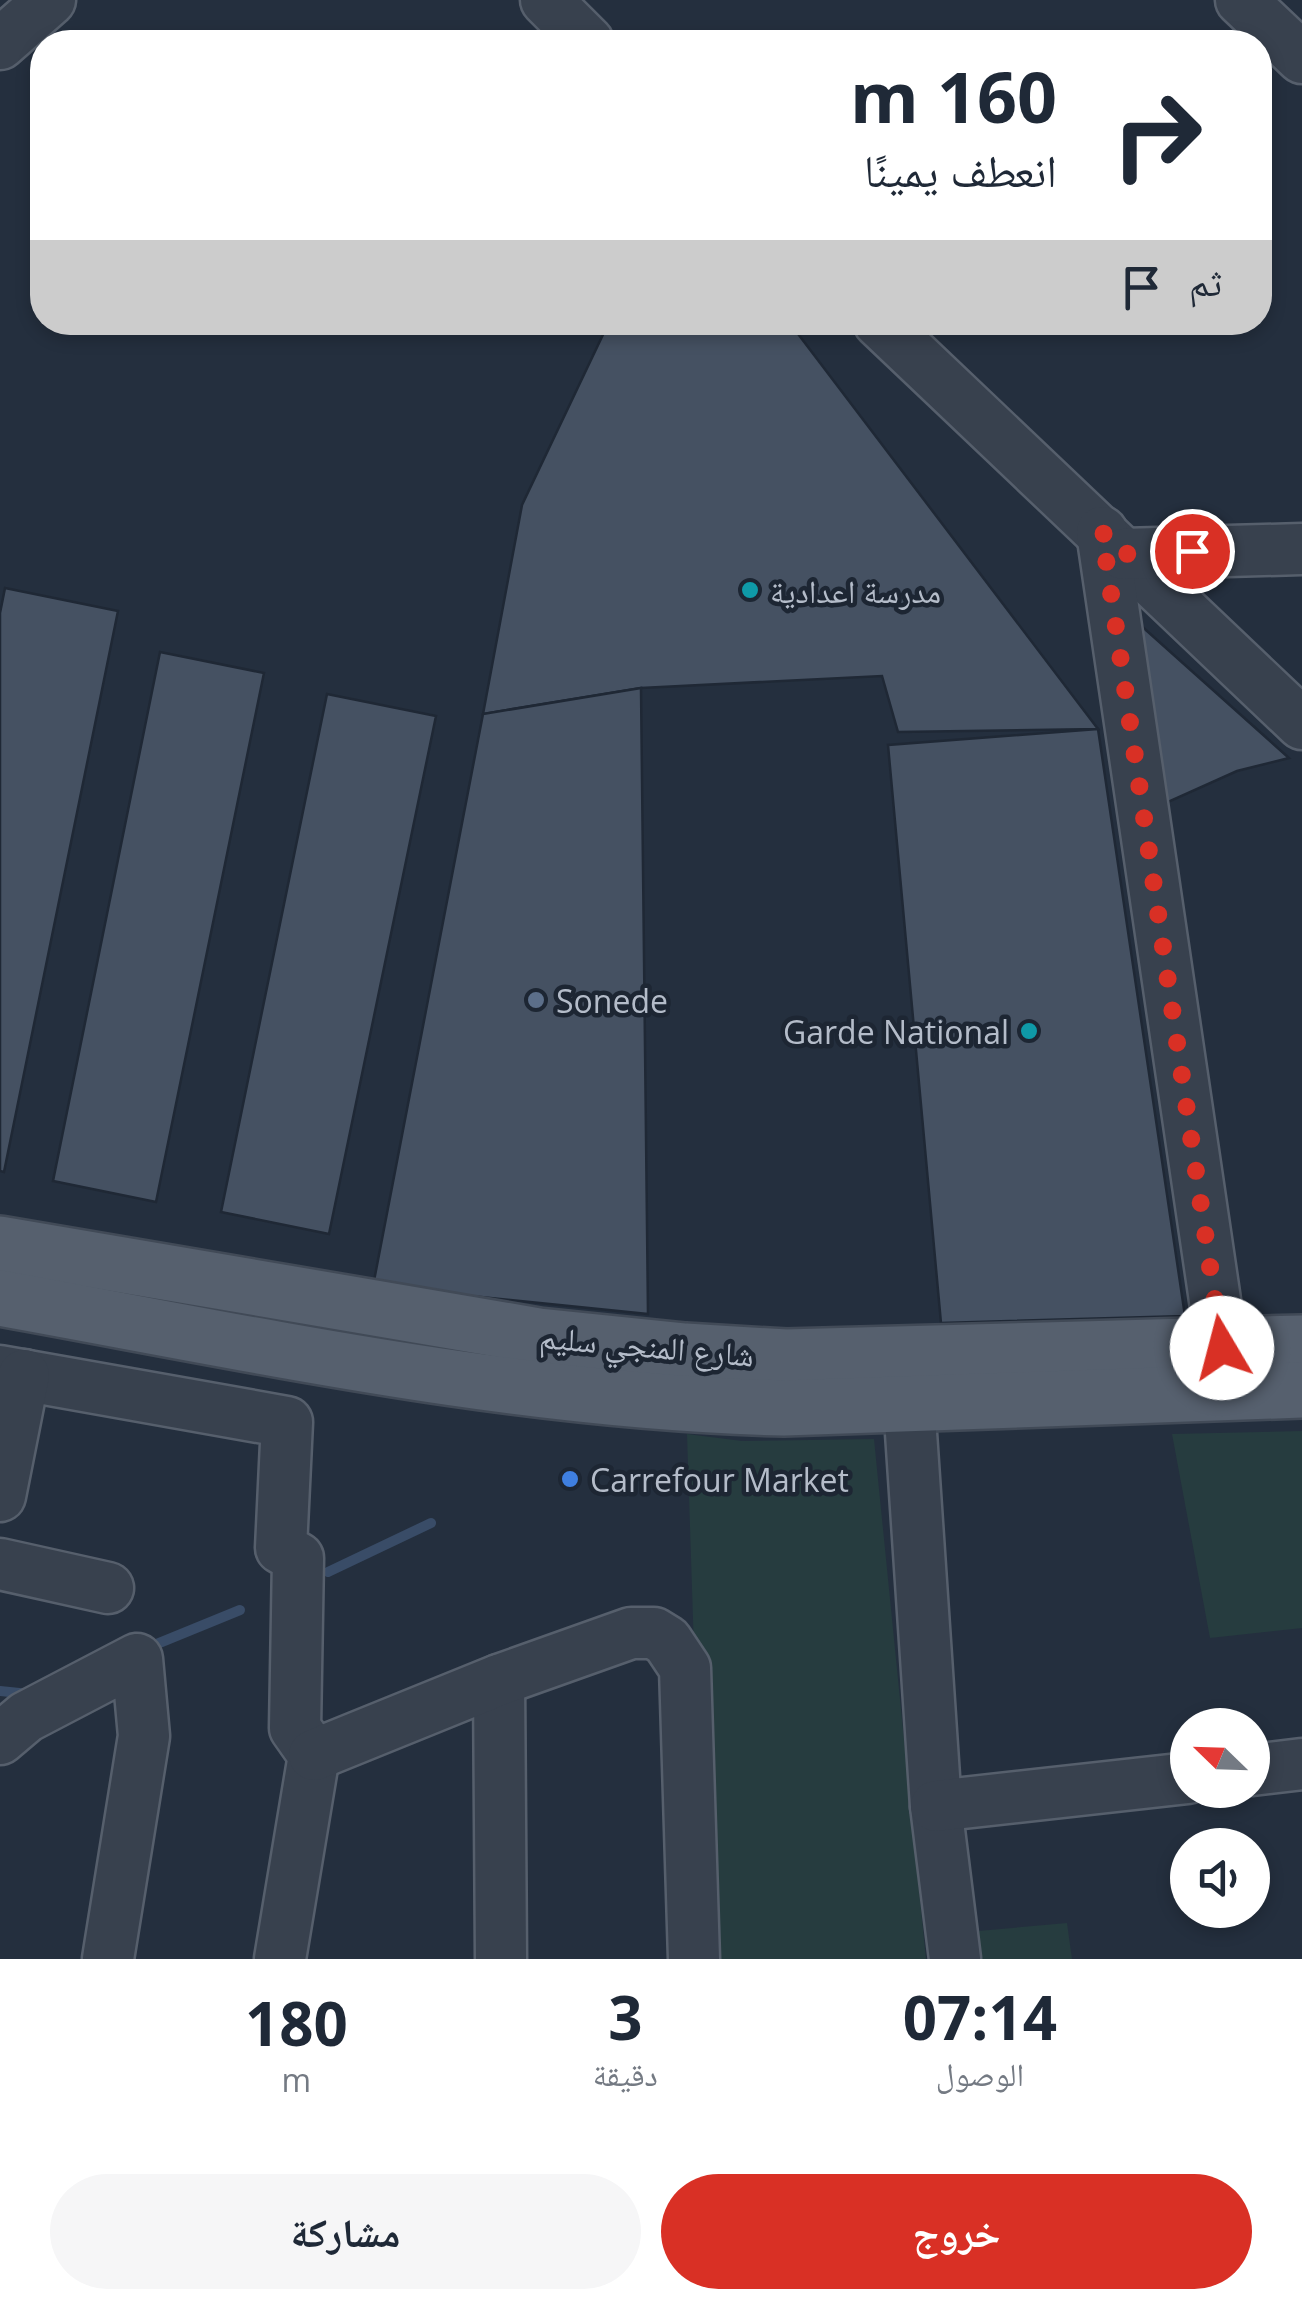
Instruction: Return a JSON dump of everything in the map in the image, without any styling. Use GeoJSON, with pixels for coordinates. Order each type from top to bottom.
{"type":"FeatureCollection","features":[{"type":"Feature","properties":{"kind":"main road","name":"شارع المنجي سليم"},"geometry":{"type":"LineString","coordinates":[[0,1244],[540,1336],[685,1351],[786,1357],[1302,1343]]}},
{"type":"Feature","properties":{"kind":"main road","name":"شارع المنجي سليم"},"geometry":{"type":"LineString","coordinates":[[0,1298],[316,1355],[598,1396],[725,1407],[1302,1390]]}},
{"type":"Feature","properties":{"kind":"street"},"geometry":{"type":"LineString","coordinates":[[0,44],[50,0]]}},
{"type":"Feature","properties":{"kind":"street"},"geometry":{"type":"LineString","coordinates":[[546,0],[576,30]]}},
{"type":"Feature","properties":{"kind":"street"},"geometry":{"type":"LineString","coordinates":[[1241,0],[1302,58]]}},
{"type":"Feature","properties":{"kind":"street"},"geometry":{"type":"LineString","coordinates":[[893,335],[1302,724]]}},
{"type":"Feature","properties":{"kind":"street"},"geometry":{"type":"LineString","coordinates":[[1112,543],[1302,549]]}},
{"type":"Feature","properties":{"kind":"street"},"geometry":{"type":"LineString","coordinates":[[1112,543],[1222,1348]]}},
{"type":"Feature","properties":{"kind":"street"},"geometry":{"type":"LineString","coordinates":[[1,1488],[12,1373],[288,1422],[281,1548],[298,1558],[295,1728],[314,1756],[280,1959]]}},
{"type":"Feature","properties":{"kind":"street"},"geometry":{"type":"LineString","coordinates":[[909,1403],[936,1806],[955,1959]]}},
{"type":"Feature","properties":{"kind":"street"},"geometry":{"type":"LineString","coordinates":[[0,1564],[108,1588]]}},
{"type":"Feature","properties":{"kind":"street"},"geometry":{"type":"LineString","coordinates":[[314,1756],[500,1680],[642,1631],[654,1633],[679,1655],[685,1668],[694,1959]]}},
{"type":"Feature","properties":{"kind":"street"},"geometry":{"type":"LineString","coordinates":[[0,1738],[26,1717],[138,1659],[144,1736],[108,1959]]}},
{"type":"Feature","properties":{"kind":"street"},"geometry":{"type":"LineString","coordinates":[[500,1680],[501,1959]]}},
{"type":"Feature","properties":{"kind":"street"},"geometry":{"type":"LineString","coordinates":[[1270,1768],[1302,1764]]}},
{"type":"Feature","properties":{"kind":"street"},"geometry":{"type":"LineString","coordinates":[[936,1806],[1170,1780]]}},
{"type":"Feature","properties":{"kind":"green space"},"geometry":{"type":"Polygon","coordinates":[[[1302,1431],[1302,1628],[1210,1638],[1172,1434],[1302,1431]]]}},
{"type":"Feature","properties":{"kind":"green space"},"geometry":{"type":"Polygon","coordinates":[[[687,1434],[742,1441],[874,1439],[926,1959],[704,1959],[687,1434]]]}},
{"type":"Feature","properties":{"kind":"green space"},"geometry":{"type":"Polygon","coordinates":[[[1067,1923],[1072,1959],[971,1959],[967,1932],[1067,1923]]]}},
{"type":"Feature","properties":{"kind":"building","name":"مدرسة اعدادية"},"geometry":{"type":"Polygon","coordinates":[[[603,335],[799,335],[1098,729],[898,732],[882,676],[641,688],[483,714],[522,505],[603,335]]]}},
{"type":"Feature","properties":{"kind":"building"},"geometry":{"type":"Polygon","coordinates":[[[5,588],[118,611],[4,1172],[0,1171],[0,613],[5,588]]]}},
{"type":"Feature","properties":{"kind":"building"},"geometry":{"type":"Polygon","coordinates":[[[1128,614],[1289,758],[1237,771],[1157,807],[1128,614]]]}},
{"type":"Feature","properties":{"kind":"building"},"geometry":{"type":"Polygon","coordinates":[[[160,652],[264,673],[156,1202],[53,1181],[160,652]]]}},
{"type":"Feature","properties":{"kind":"building","name":"Sonede"},"geometry":{"type":"Polygon","coordinates":[[[641,688],[648,1314],[373,1286],[483,714],[641,688]]]}},
{"type":"Feature","properties":{"kind":"building"},"geometry":{"type":"Polygon","coordinates":[[[327,694],[436,716],[329,1234],[221,1212],[327,694]]]}},
{"type":"Feature","properties":{"kind":"building","name":"Garde National"},"geometry":{"type":"Polygon","coordinates":[[[1098,729],[1185,1316],[941,1323],[888,745],[1098,729]]]}},
{"type":"Feature","properties":{"kind":"waterway"},"geometry":{"type":"LineString","coordinates":[[328,1572],[431,1523]]}},
{"type":"Feature","properties":{"kind":"waterway"},"geometry":{"type":"LineString","coordinates":[[147,1648],[240,1610]]}},
{"type":"Feature","properties":{"kind":"waterway"},"geometry":{"type":"LineString","coordinates":[[0,1691],[29,1694]]}},
{"type":"Feature","properties":{"kind":"place","name":"مدرسة اعدادية"},"geometry":{"type":"Point","coordinates":[750,590]}},
{"type":"Feature","properties":{"kind":"place","name":"Sonede"},"geometry":{"type":"Point","coordinates":[536,1000]}},
{"type":"Feature","properties":{"kind":"place","name":"Garde National"},"geometry":{"type":"Point","coordinates":[1029,1031]}},
{"type":"Feature","properties":{"kind":"place","name":"Carrefour Market"},"geometry":{"type":"Point","coordinates":[570,1479]}},
{"type":"Feature","properties":{"kind":"route"},"geometry":{"type":"LineString","coordinates":[[1192,551],[1123,554],[1102,532],[1222,1348]]}}]}
